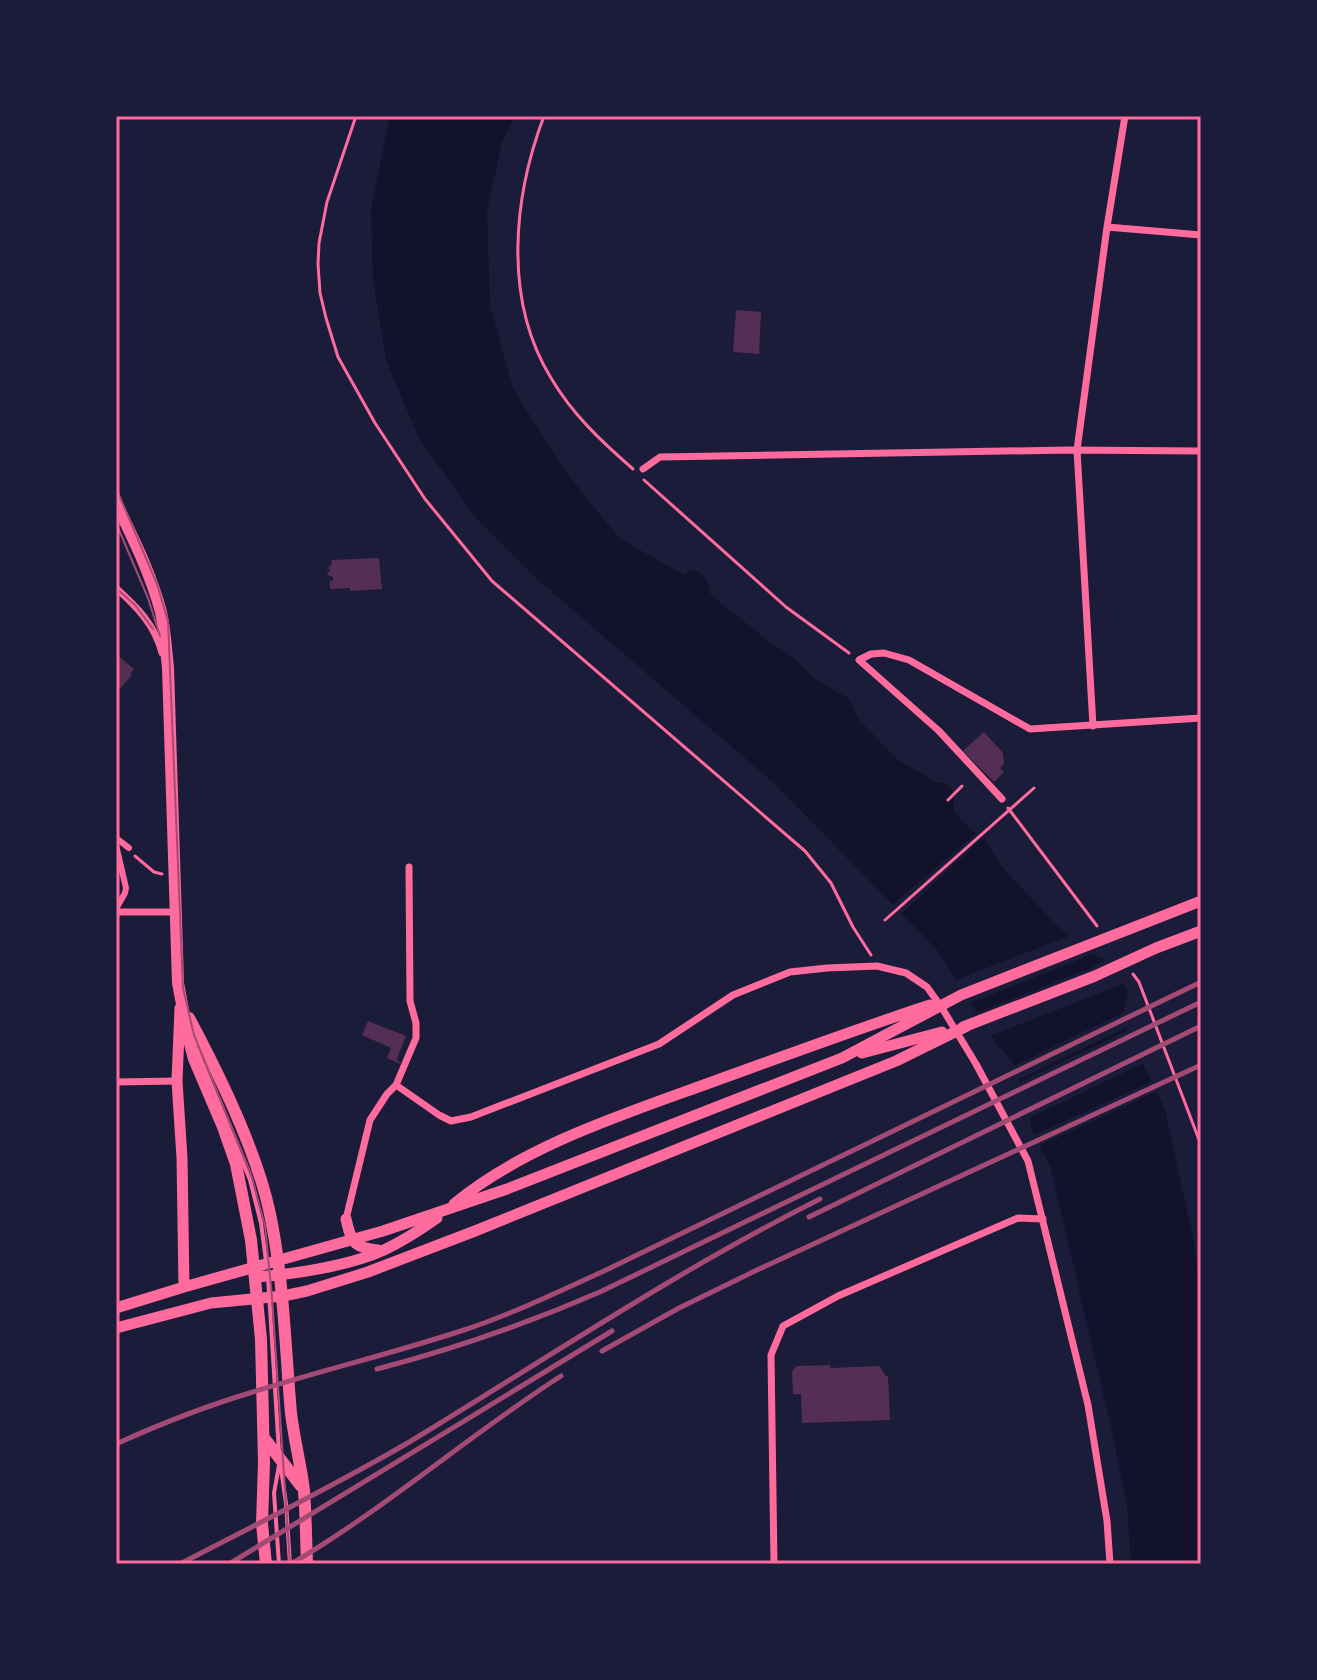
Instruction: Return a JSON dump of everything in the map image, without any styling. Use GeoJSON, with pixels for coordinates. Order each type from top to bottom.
{"type":"FeatureCollection","features":[{"type":"Feature","properties":{"kind":"main road"},"geometry":{"type":"LineString","coordinates":[[116,503],[145,566],[161,615],[168,668],[177,966],[181,998],[194,1059],[236,1164],[246,1211],[268,1276],[283,1296],[291,1412],[304,1490],[307,1564]]}},
{"type":"Feature","properties":{"kind":"main road"},"geometry":{"type":"LineString","coordinates":[[268,1276],[356,1260],[383,1251],[412,1236],[465,1194],[538,1150],[641,1108],[858,1028],[961,995],[1201,901]]}},
{"type":"Feature","properties":{"kind":"main road"},"geometry":{"type":"LineString","coordinates":[[116,1328],[211,1303],[307,1291],[368,1272],[896,1061],[967,1026],[1201,931]]}},
{"type":"Feature","properties":{"kind":"main road"},"geometry":{"type":"LineString","coordinates":[[116,1308],[383,1231],[480,1198],[842,1058],[961,995]]}},
{"type":"Feature","properties":{"kind":"main road"},"geometry":{"type":"LineString","coordinates":[[181,998],[177,1081],[184,1287]]}},
{"type":"Feature","properties":{"kind":"main road"},"geometry":{"type":"LineString","coordinates":[[181,998],[256,1165],[270,1211],[268,1276],[261,1339],[264,1438],[262,1524],[266,1564]]}},
{"type":"Feature","properties":{"kind":"main road"},"geometry":{"type":"LineString","coordinates":[[842,1058],[967,1026]]}},
{"type":"Feature","properties":{"kind":"main road"},"geometry":{"type":"LineString","coordinates":[[346,1219],[354,1243],[383,1251]]}},
{"type":"Feature","properties":{"kind":"main road"},"geometry":{"type":"LineString","coordinates":[[264,1438],[304,1490]]}},
{"type":"Feature","properties":{"kind":"street"},"geometry":{"type":"LineString","coordinates":[[1093,726],[1077,450],[1125,116]]}},
{"type":"Feature","properties":{"kind":"street"},"geometry":{"type":"LineString","coordinates":[[1107,227],[1201,235]]}},
{"type":"Feature","properties":{"kind":"street"},"geometry":{"type":"LineString","coordinates":[[643,469],[660,457],[1201,451]]}},
{"type":"Feature","properties":{"kind":"street"},"geometry":{"type":"LineString","coordinates":[[116,588],[147,619],[168,668]]}},
{"type":"Feature","properties":{"kind":"street"},"geometry":{"type":"LineString","coordinates":[[1002,799],[939,731],[859,660],[871,654],[884,653],[909,660],[1030,729],[1201,718]]}},
{"type":"Feature","properties":{"kind":"street"},"geometry":{"type":"LineString","coordinates":[[116,838],[129,848]]}},
{"type":"Feature","properties":{"kind":"street"},"geometry":{"type":"LineString","coordinates":[[116,845],[126,888],[116,910],[176,912]]}},
{"type":"Feature","properties":{"kind":"street"},"geometry":{"type":"LineString","coordinates":[[346,1219],[370,1120],[396,1085],[416,1038],[410,1001],[409,867]]}},
{"type":"Feature","properties":{"kind":"street"},"geometry":{"type":"LineString","coordinates":[[396,1085],[451,1121],[471,1117],[659,1044],[733,995],[790,972],[877,966],[906,973],[927,987],[976,1064],[1028,1161],[1088,1405],[1107,1521],[1110,1564]]}},
{"type":"Feature","properties":{"kind":"street"},"geometry":{"type":"LineString","coordinates":[[116,1082],[177,1081]]}},
{"type":"Feature","properties":{"kind":"street"},"geometry":{"type":"LineString","coordinates":[[774,1564],[771,1355],[783,1326],[838,1296],[1018,1218],[1043,1219]]}},
{"type":"Feature","properties":{"kind":"lane"},"geometry":{"type":"LineString","coordinates":[[264,1297],[290,1564]]}},
{"type":"Feature","properties":{"kind":"lane"},"geometry":{"type":"LineString","coordinates":[[279,1564],[274,1493],[280,1459]]}},
{"type":"Feature","properties":{"kind":"path"},"geometry":{"type":"LineString","coordinates":[[356,116],[327,202],[318,264],[320,293],[338,357],[375,423],[425,499],[492,581],[805,851],[831,883],[864,942]]}},
{"type":"Feature","properties":{"kind":"path"},"geometry":{"type":"LineString","coordinates":[[544,116],[522,195],[517,254],[528,324],[550,377],[569,405],[600,439],[786,607],[859,660]]}},
{"type":"Feature","properties":{"kind":"path"},"geometry":{"type":"LineString","coordinates":[[948,800],[962,786]]}},
{"type":"Feature","properties":{"kind":"path"},"geometry":{"type":"LineString","coordinates":[[885,920],[1034,788]]}},
{"type":"Feature","properties":{"kind":"path"},"geometry":{"type":"LineString","coordinates":[[944,796],[952,804]]}},
{"type":"Feature","properties":{"kind":"path"},"geometry":{"type":"LineString","coordinates":[[129,848],[154,872],[174,874]]}},
{"type":"Feature","properties":{"kind":"shaded area"},"geometry":{"type":"Polygon","coordinates":[[[391,116],[515,116],[502,142],[487,212],[490,305],[513,389],[565,471],[619,538],[684,575],[693,570],[701,573],[711,595],[791,656],[818,681],[848,698],[859,720],[898,760],[936,782],[946,783],[953,790],[954,812],[971,830],[985,839],[1000,865],[1059,928],[1095,956],[1112,961],[1128,992],[1123,1014],[1127,1032],[1165,1109],[1195,1247],[1201,1295],[1201,1564],[1131,1564],[1127,1505],[1050,1165],[1032,1132],[1028,1104],[1013,1062],[998,1046],[938,951],[773,782],[538,580],[474,516],[419,438],[386,360],[373,279],[371,210],[391,116]]]}},
{"type":"Feature","properties":{"kind":"pier"},"geometry":{"type":"Polygon","coordinates":[[[979,831],[986,835],[899,916],[890,907],[979,831]]]}},
{"type":"Feature","properties":{"kind":"pier"},"geometry":{"type":"Polygon","coordinates":[[[1074,934],[1098,952],[968,1004],[953,981],[1074,934]]]}},
{"type":"Feature","properties":{"kind":"pier"},"geometry":{"type":"Polygon","coordinates":[[[1112,957],[1128,982],[987,1037],[974,1014],[1093,967],[1112,957]]]}},
{"type":"Feature","properties":{"kind":"pier"},"geometry":{"type":"Polygon","coordinates":[[[1128,1010],[1130,1026],[1015,1081],[1010,1068],[1128,1010]]]}},
{"type":"Feature","properties":{"kind":"pier"},"geometry":{"type":"Polygon","coordinates":[[[1130,1029],[1146,1062],[1025,1120],[1024,1105],[1016,1084],[1130,1029]]]}},
{"type":"Feature","properties":{"kind":"pier"},"geometry":{"type":"Polygon","coordinates":[[[1155,1080],[1160,1090],[1039,1146],[1040,1150],[1037,1151],[1029,1134],[1032,1132],[1034,1135],[1155,1080]]]}},
{"type":"Feature","properties":{"kind":"building"},"geometry":{"type":"Polygon","coordinates":[[[736,310],[761,312],[759,354],[733,352],[736,310]]]}},
{"type":"Feature","properties":{"kind":"building"},"geometry":{"type":"Polygon","coordinates":[[[379,558],[382,589],[330,589],[333,577],[329,576],[327,572],[330,569],[327,569],[332,560],[379,558]]]}},
{"type":"Feature","properties":{"kind":"building"},"geometry":{"type":"Polygon","coordinates":[[[116,654],[134,669],[116,693],[116,654]]]}},
{"type":"Feature","properties":{"kind":"building"},"geometry":{"type":"Polygon","coordinates":[[[984,732],[1003,753],[1004,764],[1000,768],[1004,772],[994,782],[963,751],[984,732]]]}},
{"type":"Feature","properties":{"kind":"building"},"geometry":{"type":"Polygon","coordinates":[[[368,1021],[406,1036],[397,1059],[401,1064],[387,1058],[391,1048],[362,1035],[368,1021]]]}},
{"type":"Feature","properties":{"kind":"building"},"geometry":{"type":"Polygon","coordinates":[[[830,1365],[830,1368],[879,1366],[888,1376],[890,1420],[802,1423],[801,1394],[793,1394],[792,1372],[796,1366],[830,1365]]]}},
{"type":"Feature","properties":{"kind":"tram line"},"geometry":{"type":"LineString","coordinates":[[116,488],[157,584],[168,621],[183,988],[194,1035],[251,1174],[265,1226],[290,1564]]}},
{"type":"Feature","properties":{"kind":"tram line"},"geometry":{"type":"LineString","coordinates":[[116,523],[148,598],[160,636]]}},
{"type":"Feature","properties":{"kind":"tram line"},"geometry":{"type":"LineString","coordinates":[[116,588],[135,605],[153,629]]}},
{"type":"Feature","properties":{"kind":"railway"},"geometry":{"type":"LineString","coordinates":[[116,1444],[218,1403],[438,1338],[517,1310],[604,1271],[1201,982]]}},
{"type":"Feature","properties":{"kind":"railway"},"geometry":{"type":"LineString","coordinates":[[377,1369],[491,1334],[602,1291],[1201,1002]]}},
{"type":"Feature","properties":{"kind":"railway"},"geometry":{"type":"LineString","coordinates":[[809,1217],[1201,1026]]}},
{"type":"Feature","properties":{"kind":"railway"},"geometry":{"type":"LineString","coordinates":[[602,1351],[679,1308],[757,1270],[1201,1065]]}},
{"type":"Feature","properties":{"kind":"railway"},"geometry":{"type":"LineString","coordinates":[[180,1564],[383,1457],[664,1285],[820,1199]]}},
{"type":"Feature","properties":{"kind":"railway"},"geometry":{"type":"LineString","coordinates":[[229,1564],[612,1331]]}},
{"type":"Feature","properties":{"kind":"railway"},"geometry":{"type":"LineString","coordinates":[[291,1564],[360,1519],[561,1376]]}}]}
